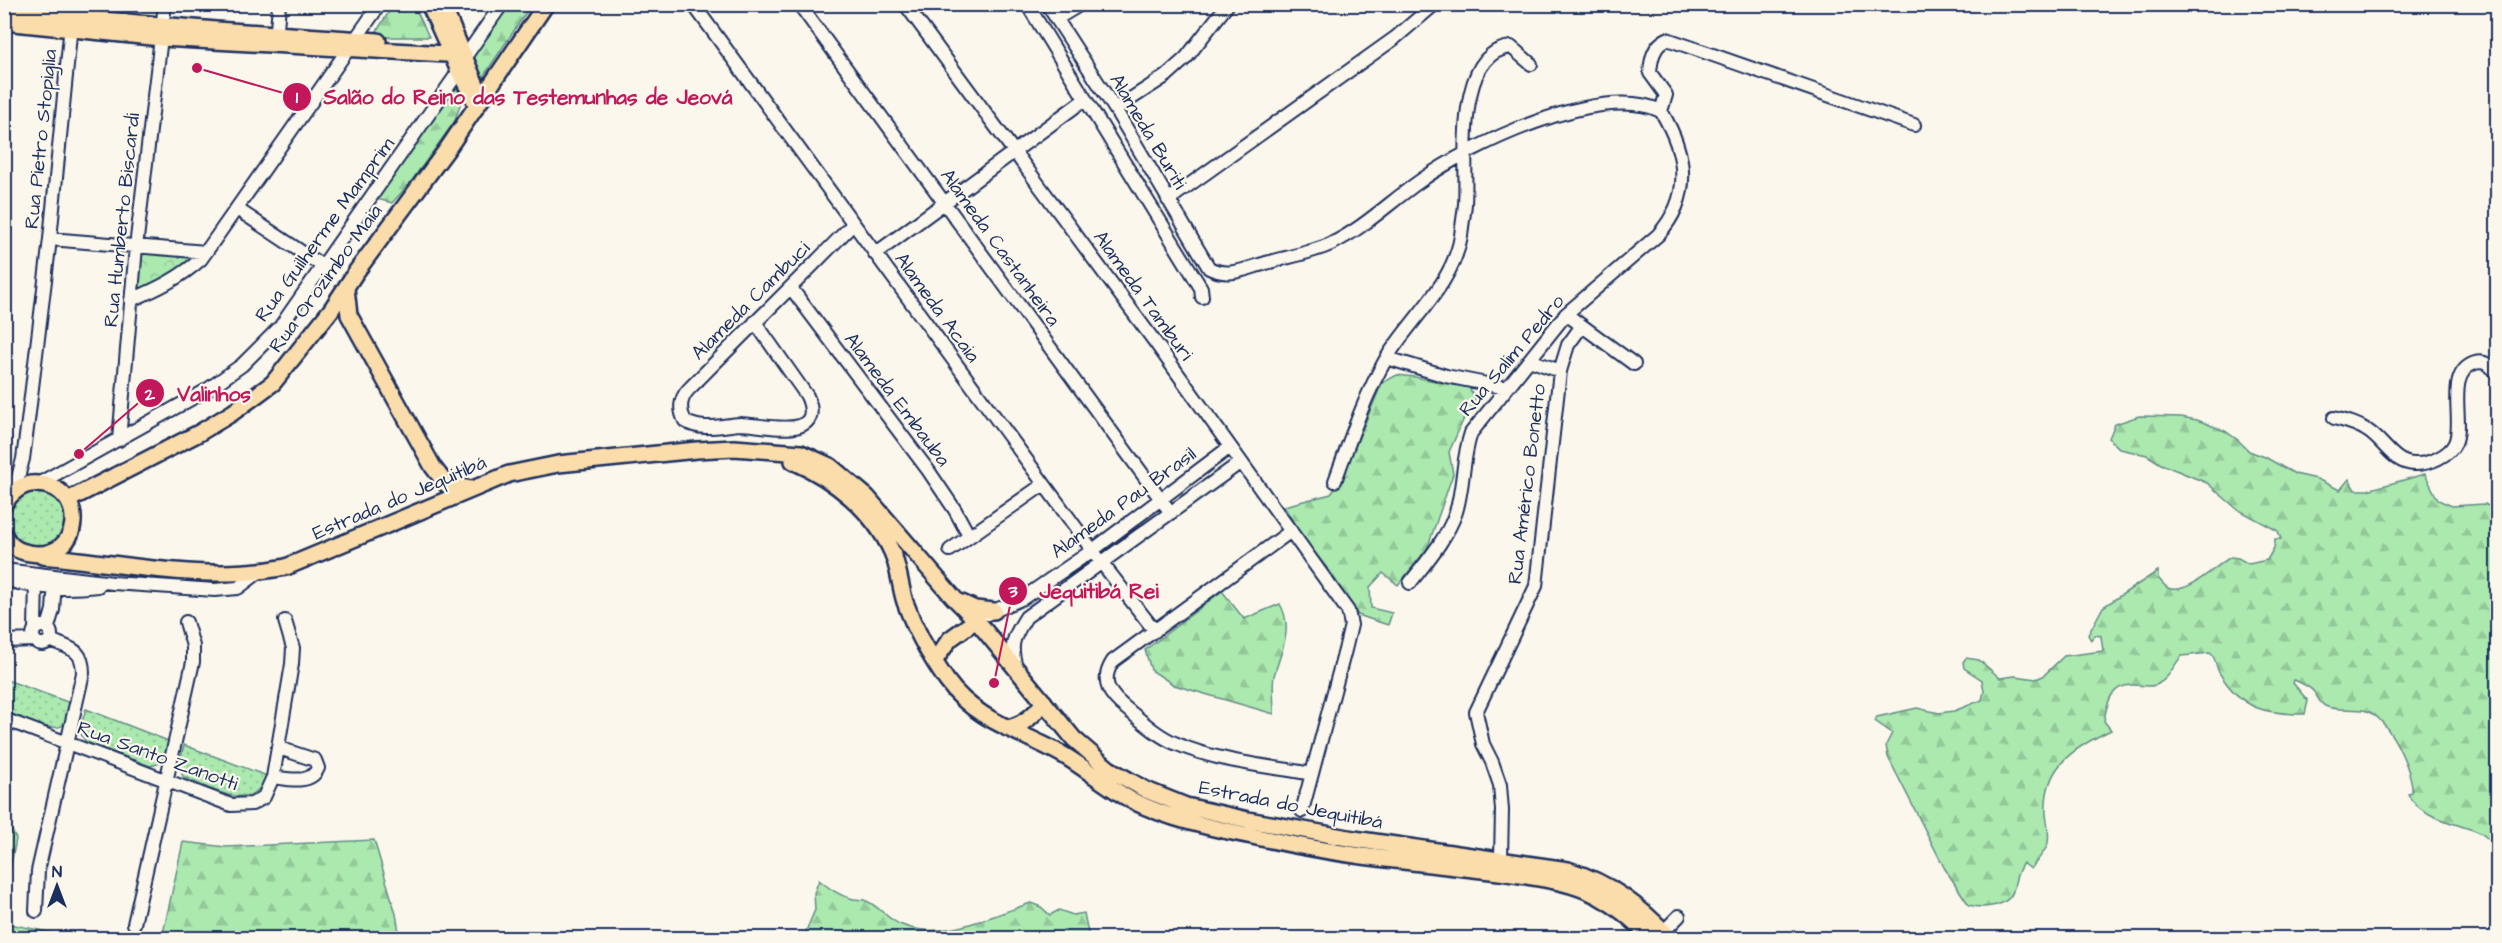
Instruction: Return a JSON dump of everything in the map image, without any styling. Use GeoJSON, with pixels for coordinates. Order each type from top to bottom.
{"type":"FeatureCollection","features":[{"type":"Feature","properties":{"kind":"main road"},"geometry":{"type":"LineString","coordinates":[[429,4],[458,54],[479,101]]}},
{"type":"Feature","properties":{"kind":"main road"},"geometry":{"type":"LineString","coordinates":[[442,4],[458,54]]}},
{"type":"Feature","properties":{"kind":"main road","name":"Rua Orozimbo Maia"},"geometry":{"type":"LineString","coordinates":[[64,496],[172,448],[239,408],[273,383],[346,288],[546,4]]}},
{"type":"Feature","properties":{"kind":"main road"},"geometry":{"type":"LineString","coordinates":[[4,11],[162,31],[353,44],[458,54]]}},
{"type":"Feature","properties":{"kind":"main road"},"geometry":{"type":"LineString","coordinates":[[4,22],[72,18]]}},
{"type":"Feature","properties":{"kind":"main road"},"geometry":{"type":"LineString","coordinates":[[346,288],[349,315],[433,467],[446,484],[471,489]]}},
{"type":"Feature","properties":{"kind":"main road"},"geometry":{"type":"LineString","coordinates":[[322,321],[336,316],[349,315]]}},
{"type":"Feature","properties":{"kind":"main road","name":"Estrada do Jequitibá"},"geometry":{"type":"LineString","coordinates":[[12,551],[194,571],[259,572],[286,567],[509,474],[558,464],[697,450],[734,448],[801,453],[830,466],[867,497],[954,598],[976,620],[1074,739],[1109,769],[1146,790],[1186,806],[1248,820],[1354,839],[1568,870],[1590,877],[1625,896],[1662,936]]}},
{"type":"Feature","properties":{"kind":"main road","name":"Estrada do Jequitibá"},"geometry":{"type":"LineString","coordinates":[[772,452],[820,474],[849,495],[873,522],[892,552],[905,601],[915,625],[947,681],[965,702],[986,718],[1034,739],[1067,757],[1131,800],[1168,816],[1209,827],[1346,855],[1473,869],[1566,884],[1598,896],[1662,936]]}},
{"type":"Feature","properties":{"kind":"main road"},"geometry":{"type":"LineString","coordinates":[[416,514],[435,494],[433,467]]}},
{"type":"Feature","properties":{"kind":"main road"},"geometry":{"type":"LineString","coordinates":[[4,504],[14,492],[24,486],[37,483],[50,486],[64,496],[74,517],[70,535],[59,549],[42,556]]}},
{"type":"Feature","properties":{"kind":"main road"},"geometry":{"type":"LineString","coordinates":[[4,535],[12,551]]}},
{"type":"Feature","properties":{"kind":"main road"},"geometry":{"type":"LineString","coordinates":[[954,598],[975,609],[994,611]]}},
{"type":"Feature","properties":{"kind":"main road"},"geometry":{"type":"LineString","coordinates":[[935,660],[950,639],[976,620]]}},
{"type":"Feature","properties":{"kind":"main road"},"geometry":{"type":"LineString","coordinates":[[1007,728],[1027,720],[1044,702]]}},
{"type":"Feature","properties":{"kind":"street","name":"Rua Humberto Biscardi"},"geometry":{"type":"LineString","coordinates":[[119,441],[136,247],[165,4]]}},
{"type":"Feature","properties":{"kind":"street"},"geometry":{"type":"LineString","coordinates":[[276,39],[279,4]]}},
{"type":"Feature","properties":{"kind":"street"},"geometry":{"type":"LineString","coordinates":[[131,300],[162,287],[184,273],[206,252],[380,4]]}},
{"type":"Feature","properties":{"kind":"street","name":"Rua Guilherme Mamprim"},"geometry":{"type":"LineString","coordinates":[[37,483],[119,441],[207,390],[242,365],[280,327],[324,267],[458,54],[502,4]]}},
{"type":"Feature","properties":{"kind":"street","name":"Alameda Acaia"},"geometry":{"type":"LineString","coordinates":[[693,4],[1101,562],[1155,631]]}},
{"type":"Feature","properties":{"kind":"street","name":"Alameda Castanheira"},"geometry":{"type":"LineString","coordinates":[[799,4],[1171,513]]}},
{"type":"Feature","properties":{"kind":"street","name":"Alameda Tamburi"},"geometry":{"type":"LineString","coordinates":[[905,4],[1348,611],[1351,625],[1312,774]]}},
{"type":"Feature","properties":{"kind":"street"},"geometry":{"type":"LineString","coordinates":[[1027,4],[1201,288],[1203,297]]}},
{"type":"Feature","properties":{"kind":"street","name":"Alameda Buriti"},"geometry":{"type":"LineString","coordinates":[[1047,4],[1115,109],[1209,268],[1221,274],[1237,272],[1330,244],[1362,226],[1421,180],[1465,152]]}},
{"type":"Feature","properties":{"kind":"street"},"geometry":{"type":"LineString","coordinates":[[1056,19],[1081,4]]}},
{"type":"Feature","properties":{"kind":"street"},"geometry":{"type":"LineString","coordinates":[[1115,109],[1166,76],[1186,58],[1228,4]]}},
{"type":"Feature","properties":{"kind":"street"},"geometry":{"type":"LineString","coordinates":[[1168,200],[1395,38],[1435,4]]}},
{"type":"Feature","properties":{"kind":"street","name":"Rua Pietro Stopiglia"},"geometry":{"type":"LineString","coordinates":[[14,492],[23,459],[50,239],[72,18]]}},
{"type":"Feature","properties":{"kind":"street","name":"Rua Salim Pedro"},"geometry":{"type":"LineString","coordinates":[[1410,583],[1446,534],[1456,511],[1471,433],[1566,314],[1658,235],[1671,220],[1683,184],[1683,171],[1681,156],[1661,111],[1666,95],[1650,73],[1651,59],[1659,44],[1666,39],[1914,125]]}},
{"type":"Feature","properties":{"kind":"street"},"geometry":{"type":"LineString","coordinates":[[1335,481],[1371,390],[1387,358],[1448,274],[1460,239],[1465,204],[1467,105],[1474,82],[1486,61],[1502,48],[1511,47],[1531,64]]}},
{"type":"Feature","properties":{"kind":"street"},"geometry":{"type":"LineString","coordinates":[[875,254],[1084,100]]}},
{"type":"Feature","properties":{"kind":"street"},"geometry":{"type":"LineString","coordinates":[[1465,152],[1494,139],[1581,108],[1620,103],[1661,111]]}},
{"type":"Feature","properties":{"kind":"street"},"geometry":{"type":"LineString","coordinates":[[237,209],[324,267]]}},
{"type":"Feature","properties":{"kind":"street","name":"Alameda Cambuci"},"geometry":{"type":"LineString","coordinates":[[755,322],[807,396],[810,408],[809,417],[804,423],[791,429],[742,424],[700,428],[685,421],[681,406],[682,399],[688,390],[755,322],[791,288],[853,224]]}},
{"type":"Feature","properties":{"kind":"street"},"geometry":{"type":"LineString","coordinates":[[50,239],[206,252]]}},
{"type":"Feature","properties":{"kind":"street","name":"Alameda Embauba"},"geometry":{"type":"LineString","coordinates":[[791,288],[928,470],[955,510],[969,536]]}},
{"type":"Feature","properties":{"kind":"street"},"geometry":{"type":"LineString","coordinates":[[1566,314],[1634,364]]}},
{"type":"Feature","properties":{"kind":"street","name":"Rua Américo Bonetto"},"geometry":{"type":"LineString","coordinates":[[1501,859],[1500,784],[1482,744],[1476,712],[1536,586],[1560,371],[1568,345],[1581,327]]}},
{"type":"Feature","properties":{"kind":"street"},"geometry":{"type":"LineString","coordinates":[[1387,358],[1446,376],[1507,388]]}},
{"type":"Feature","properties":{"kind":"street"},"geometry":{"type":"LineString","coordinates":[[1530,360],[1560,371]]}},
{"type":"Feature","properties":{"kind":"street"},"geometry":{"type":"LineString","coordinates":[[2334,418],[2367,430],[2397,459],[2412,465],[2425,464],[2446,454],[2454,445],[2458,432],[2457,386],[2470,365],[2478,362],[2486,363],[2498,374]]}},
{"type":"Feature","properties":{"kind":"street","name":"Alameda Pau Brasil"},"geometry":{"type":"LineString","coordinates":[[976,620],[1017,602],[1093,550],[1230,447]]}},
{"type":"Feature","properties":{"kind":"street"},"geometry":{"type":"LineString","coordinates":[[23,459],[37,483]]}},
{"type":"Feature","properties":{"kind":"street","name":"Alameda Pau Brasil"},"geometry":{"type":"LineString","coordinates":[[1016,670],[1011,652],[1012,640],[1026,617],[1241,462]]}},
{"type":"Feature","properties":{"kind":"street"},"geometry":{"type":"LineString","coordinates":[[64,496],[63,477],[70,466]]}},
{"type":"Feature","properties":{"kind":"street"},"geometry":{"type":"LineString","coordinates":[[950,550],[1044,484]]}},
{"type":"Feature","properties":{"kind":"street"},"geometry":{"type":"LineString","coordinates":[[1291,531],[1113,661],[1105,679],[1106,686],[1116,700],[1151,729],[1176,744],[1215,756],[1312,774],[1302,811]]}},
{"type":"Feature","properties":{"kind":"street"},"geometry":{"type":"LineString","coordinates":[[4,570],[36,580],[54,589],[118,583]]}},
{"type":"Feature","properties":{"kind":"street"},"geometry":{"type":"LineString","coordinates":[[4,579],[36,580],[55,576],[118,583],[228,590],[245,584],[259,572]]}},
{"type":"Feature","properties":{"kind":"street"},"geometry":{"type":"LineString","coordinates":[[50,640],[51,634],[48,627],[53,610],[55,576]]}},
{"type":"Feature","properties":{"kind":"street"},"geometry":{"type":"LineString","coordinates":[[36,580],[34,635],[40,644],[50,640],[72,650],[83,660],[82,685],[38,871],[36,911]]}},
{"type":"Feature","properties":{"kind":"street"},"geometry":{"type":"LineString","coordinates":[[1017,602],[1026,617]]}},
{"type":"Feature","properties":{"kind":"street","name":"Rua Santo Zanotti"},"geometry":{"type":"LineString","coordinates":[[4,719],[231,805],[252,804],[264,796],[273,777],[279,748],[293,648],[285,621]]}},
{"type":"Feature","properties":{"kind":"street"},"geometry":{"type":"LineString","coordinates":[[134,924],[193,662],[193,646],[186,622]]}},
{"type":"Feature","properties":{"kind":"street"},"geometry":{"type":"LineString","coordinates":[[4,641],[34,635],[41,626],[48,627]]}},
{"type":"Feature","properties":{"kind":"street"},"geometry":{"type":"LineString","coordinates":[[273,777],[308,780],[318,768],[315,759],[279,748]]}},
{"type":"Feature","properties":{"kind":"street"},"geometry":{"type":"LineString","coordinates":[[1662,936],[1679,916]]}},
{"type":"Feature","properties":{"kind":"green space"},"geometry":{"type":"Polygon","coordinates":[[[394,4],[414,5],[429,37],[373,37],[394,4]]]}},
{"type":"Feature","properties":{"kind":"green space"},"geometry":{"type":"Polygon","coordinates":[[[510,5],[531,5],[483,77],[471,58],[510,5]]]}},
{"type":"Feature","properties":{"kind":"green space"},"geometry":{"type":"Polygon","coordinates":[[[455,88],[463,95],[455,121],[411,182],[392,203],[377,199],[455,88]]]}},
{"type":"Feature","properties":{"kind":"green space"},"geometry":{"type":"Polygon","coordinates":[[[137,253],[193,257],[167,279],[133,292],[137,253]]]}},
{"type":"Feature","properties":{"kind":"green space"},"geometry":{"type":"Polygon","coordinates":[[[1397,375],[1469,388],[1475,397],[1472,412],[1465,416],[1449,452],[1453,474],[1427,549],[1398,585],[1383,573],[1370,587],[1371,608],[1392,613],[1388,625],[1358,615],[1331,573],[1300,534],[1284,506],[1331,494],[1341,480],[1382,383],[1397,375]]]}},
{"type":"Feature","properties":{"kind":"green space"},"geometry":{"type":"Polygon","coordinates":[[[2139,416],[2181,417],[2197,420],[2225,431],[2249,451],[2295,474],[2317,479],[2340,490],[2349,479],[2355,490],[2368,490],[2425,474],[2438,500],[2452,506],[2485,504],[2497,511],[2497,843],[2478,832],[2429,814],[2413,802],[2408,794],[2412,793],[2412,784],[2404,759],[2391,734],[2375,715],[2362,710],[2335,709],[2325,706],[2312,690],[2294,680],[2293,683],[2308,701],[2305,714],[2278,713],[2256,708],[2237,695],[2229,686],[2220,674],[2214,657],[2210,653],[2182,656],[2166,678],[2158,684],[2126,685],[2115,691],[2109,701],[2104,721],[2111,730],[2073,752],[2055,772],[2046,798],[2049,839],[2041,855],[2031,869],[2023,863],[2013,891],[2001,904],[1988,907],[1969,905],[1945,869],[1888,757],[1886,745],[1892,733],[1875,721],[1877,717],[1917,708],[1939,713],[1954,711],[1982,700],[1984,691],[1982,680],[1964,668],[1963,662],[1966,658],[1979,660],[2000,678],[2015,676],[2036,679],[2043,676],[2064,656],[2103,651],[2101,636],[2095,635],[2091,640],[2088,635],[2103,607],[2158,571],[2158,578],[2168,588],[2184,588],[2231,557],[2249,564],[2267,560],[2274,548],[2275,539],[2281,539],[2278,531],[2237,509],[2207,483],[2161,464],[2147,455],[2120,449],[2109,438],[2115,424],[2139,416]]]}},
{"type":"Feature","properties":{"kind":"green space"},"geometry":{"type":"Polygon","coordinates":[[[31,491],[43,491],[53,495],[61,503],[65,519],[61,535],[53,543],[43,547],[31,547],[21,543],[13,535],[9,525],[9,513],[13,503],[21,495],[31,491]]]}},
{"type":"Feature","properties":{"kind":"green space"},"geometry":{"type":"Polygon","coordinates":[[[1222,591],[1244,619],[1280,604],[1284,613],[1285,640],[1273,681],[1274,714],[1174,685],[1151,670],[1145,650],[1222,591]]]}},
{"type":"Feature","properties":{"kind":"green space"},"geometry":{"type":"Polygon","coordinates":[[[4,679],[73,704],[67,721],[58,727],[43,726],[5,711],[4,679]]]}},
{"type":"Feature","properties":{"kind":"green space"},"geometry":{"type":"Polygon","coordinates":[[[86,709],[171,742],[165,758],[150,766],[86,742],[79,731],[86,709]]]}},
{"type":"Feature","properties":{"kind":"green space"},"geometry":{"type":"Polygon","coordinates":[[[184,745],[267,776],[260,788],[251,794],[241,796],[218,792],[183,777],[179,765],[184,745]]]}},
{"type":"Feature","properties":{"kind":"green space"},"geometry":{"type":"Polygon","coordinates":[[[4,816],[16,839],[5,896],[4,816]]]}},
{"type":"Feature","properties":{"kind":"green space"},"geometry":{"type":"Polygon","coordinates":[[[374,840],[396,914],[400,938],[162,938],[183,842],[226,847],[374,840]]]}},
{"type":"Feature","properties":{"kind":"green space"},"geometry":{"type":"Polygon","coordinates":[[[819,880],[838,893],[852,899],[869,902],[897,923],[918,929],[951,929],[1031,903],[1041,907],[1050,915],[1059,910],[1073,915],[1084,913],[1089,938],[803,938],[815,910],[814,893],[819,880]]]}},
{"type":"Feature","properties":{"kind":"green space"},"geometry":{"type":"Polygon","coordinates":[[[5,923],[77,938],[5,938],[5,923]]]}},
{"type":"Feature","properties":{"kind":"place","name":"Salão do Reino das Testemunhas de Jeová"},"geometry":{"type":"Point","coordinates":[197,68]}},
{"type":"Feature","properties":{"kind":"place","name":"Valinhos"},"geometry":{"type":"Point","coordinates":[79,454]}},
{"type":"Feature","properties":{"kind":"place","name":"Jequitibá Rei"},"geometry":{"type":"Point","coordinates":[994,683]}}]}
